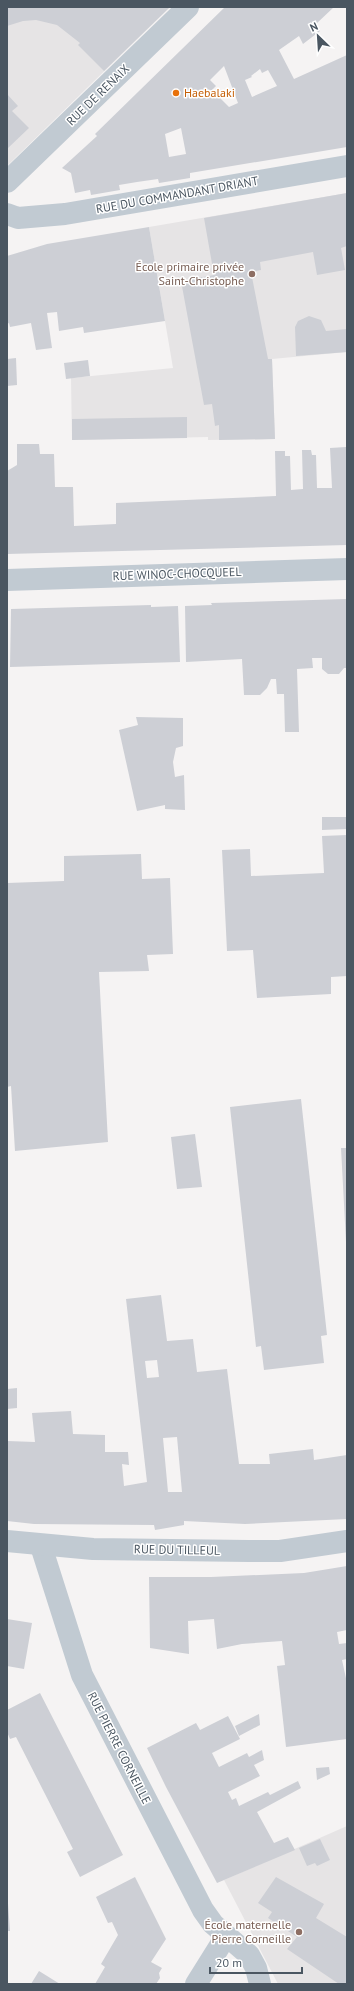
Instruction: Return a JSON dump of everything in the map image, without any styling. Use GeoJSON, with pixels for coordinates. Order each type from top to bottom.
{"type":"FeatureCollection","features":[{"type":"Feature","properties":{"kind":"street","name":"RUE DE RENAIX"},"geometry":{"type":"LineString","coordinates":[[7,182],[188,7]]}},
{"type":"Feature","properties":{"kind":"street","name":"RUE DU COMMANDANT DRIANT"},"geometry":{"type":"LineString","coordinates":[[7,214],[18,218],[66,214],[347,166]]}},
{"type":"Feature","properties":{"kind":"street","name":"RUE WINOC-CHOCQUEEL"},"geometry":{"type":"LineString","coordinates":[[7,580],[347,569]]}},
{"type":"Feature","properties":{"kind":"street","name":"RUE DU TILLEUL"},"geometry":{"type":"LineString","coordinates":[[7,1541],[41,1546],[93,1549],[280,1551],[347,1540]]}},
{"type":"Feature","properties":{"kind":"street","name":"RUE PIERRE CORNEILLE"},"geometry":{"type":"LineString","coordinates":[[41,1546],[82,1675],[203,1910],[213,1924],[249,1955],[256,1968],[260,1984]]}},
{"type":"Feature","properties":{"kind":"street"},"geometry":{"type":"LineString","coordinates":[[196,1984],[226,1936]]}},
{"type":"Feature","properties":{"kind":"shaded area"},"geometry":{"type":"Polygon","coordinates":[[[7,7],[170,7],[7,166],[7,7]]]}},
{"type":"Feature","properties":{"kind":"shaded area","name":"École primaire privée Saint-Christophe"},"geometry":{"type":"Polygon","coordinates":[[[347,193],[347,352],[272,359],[275,439],[208,440],[208,437],[72,440],[71,378],[173,368],[149,227],[347,193]]]}},
{"type":"Feature","properties":{"kind":"shaded area","name":"École maternelle Pierre Corneille"},"geometry":{"type":"Polygon","coordinates":[[[347,1826],[347,1984],[278,1984],[224,1880],[347,1826]]]}},
{"type":"Feature","properties":{"kind":"building"},"geometry":{"type":"Polygon","coordinates":[[[7,7],[170,7],[104,71],[78,45],[80,43],[57,25],[36,20],[23,21],[7,26],[7,7]]]}},
{"type":"Feature","properties":{"kind":"building"},"geometry":{"type":"Polygon","coordinates":[[[225,7],[334,7],[316,24],[320,31],[303,44],[299,36],[279,50],[294,79],[347,55],[347,147],[190,173],[190,178],[159,183],[158,179],[119,185],[120,190],[91,195],[90,190],[75,193],[71,173],[62,168],[97,136],[95,134],[225,7]],[[224,66],[210,80],[216,86],[212,90],[229,107],[238,103],[224,66]],[[260,69],[251,76],[252,77],[245,80],[252,97],[277,86],[268,70],[262,73],[260,69]],[[181,128],[165,134],[169,157],[186,154],[181,128]]]}},
{"type":"Feature","properties":{"kind":"building"},"geometry":{"type":"Polygon","coordinates":[[[7,94],[18,106],[12,111],[29,128],[7,149],[7,94]]]}},
{"type":"Feature","properties":{"kind":"building"},"geometry":{"type":"Polygon","coordinates":[[[347,193],[347,246],[341,248],[345,270],[317,275],[313,252],[260,262],[261,270],[251,272],[268,359],[272,359],[275,439],[219,440],[219,425],[215,426],[212,404],[204,405],[181,281],[214,275],[204,218],[347,193]]]}},
{"type":"Feature","properties":{"kind":"building"},"geometry":{"type":"Polygon","coordinates":[[[149,227],[165,321],[84,333],[83,327],[59,331],[57,312],[47,313],[52,348],[36,350],[31,323],[10,327],[9,323],[7,324],[7,256],[47,244],[149,227]]]}},
{"type":"Feature","properties":{"kind":"building"},"geometry":{"type":"Polygon","coordinates":[[[309,316],[321,320],[326,331],[347,329],[347,352],[296,356],[295,327],[298,321],[309,316]]]}},
{"type":"Feature","properties":{"kind":"building"},"geometry":{"type":"Polygon","coordinates":[[[16,358],[17,385],[7,386],[7,359],[16,358]]]}},
{"type":"Feature","properties":{"kind":"building"},"geometry":{"type":"Polygon","coordinates":[[[88,360],[90,376],[66,379],[64,363],[88,360]]]}},
{"type":"Feature","properties":{"kind":"building"},"geometry":{"type":"Polygon","coordinates":[[[187,417],[187,438],[72,440],[72,419],[187,417]]]}},
{"type":"Feature","properties":{"kind":"building"},"geometry":{"type":"Polygon","coordinates":[[[17,444],[39,444],[40,454],[54,454],[55,487],[73,487],[74,526],[116,524],[116,503],[276,496],[275,451],[285,451],[285,456],[290,456],[291,490],[303,489],[302,450],[311,450],[312,455],[316,455],[317,488],[332,488],[330,448],[346,447],[347,545],[7,554],[7,471],[17,465],[17,444]]]}},
{"type":"Feature","properties":{"kind":"building"},"geometry":{"type":"Polygon","coordinates":[[[347,599],[347,668],[344,668],[339,674],[328,674],[322,669],[322,658],[312,658],[313,668],[297,669],[299,732],[285,732],[284,694],[277,694],[276,679],[271,679],[267,688],[260,695],[244,695],[242,659],[186,662],[185,606],[212,605],[211,603],[347,599]]]}},
{"type":"Feature","properties":{"kind":"building"},"geometry":{"type":"Polygon","coordinates":[[[151,605],[151,607],[178,606],[180,662],[10,667],[11,609],[151,605]]]}},
{"type":"Feature","properties":{"kind":"building"},"geometry":{"type":"Polygon","coordinates":[[[136,717],[183,718],[183,746],[176,748],[173,762],[175,777],[184,775],[185,810],[165,809],[165,805],[137,811],[119,730],[138,725],[136,717]]]}},
{"type":"Feature","properties":{"kind":"building"},"geometry":{"type":"Polygon","coordinates":[[[322,817],[347,817],[347,829],[322,830],[322,817]]]}},
{"type":"Feature","properties":{"kind":"building"},"geometry":{"type":"Polygon","coordinates":[[[347,835],[347,976],[331,977],[331,994],[257,998],[253,950],[227,951],[222,850],[250,849],[251,876],[324,873],[322,836],[347,835]]]}},
{"type":"Feature","properties":{"kind":"building"},"geometry":{"type":"Polygon","coordinates":[[[141,854],[142,879],[170,878],[173,954],[147,955],[149,971],[99,972],[108,1142],[15,1151],[11,1086],[7,1087],[7,883],[64,881],[64,856],[141,854]]]}},
{"type":"Feature","properties":{"kind":"building"},"geometry":{"type":"Polygon","coordinates":[[[301,1099],[327,1335],[321,1336],[324,1363],[264,1370],[261,1346],[256,1347],[230,1107],[301,1099]]]}},
{"type":"Feature","properties":{"kind":"building"},"geometry":{"type":"Polygon","coordinates":[[[195,1134],[202,1187],[177,1189],[171,1137],[195,1134]]]}},
{"type":"Feature","properties":{"kind":"building"},"geometry":{"type":"Polygon","coordinates":[[[341,1148],[347,1148],[347,1242],[346,1242],[341,1148]]]}},
{"type":"Feature","properties":{"kind":"building"},"geometry":{"type":"Polygon","coordinates":[[[161,1295],[167,1341],[193,1339],[197,1372],[227,1369],[239,1464],[270,1464],[269,1454],[313,1449],[314,1460],[347,1455],[347,1519],[245,1524],[184,1521],[184,1525],[155,1530],[154,1525],[34,1524],[7,1521],[7,1441],[35,1442],[32,1413],[71,1411],[73,1434],[105,1435],[105,1452],[128,1452],[129,1465],[122,1464],[124,1486],[147,1482],[126,1299],[161,1295]],[[157,1360],[145,1361],[147,1378],[159,1377],[157,1360]],[[177,1437],[163,1438],[168,1492],[182,1492],[177,1437]]]}},
{"type":"Feature","properties":{"kind":"building"},"geometry":{"type":"Polygon","coordinates":[[[17,1388],[17,1408],[7,1409],[7,1389],[17,1388]]]}},
{"type":"Feature","properties":{"kind":"building"},"geometry":{"type":"Polygon","coordinates":[[[347,1566],[347,1630],[337,1632],[339,1644],[347,1643],[347,1659],[342,1660],[347,1683],[347,1739],[286,1747],[277,1666],[285,1665],[282,1641],[242,1644],[217,1649],[214,1619],[188,1621],[189,1654],[150,1648],[149,1577],[211,1577],[304,1573],[347,1566]]]}},
{"type":"Feature","properties":{"kind":"building"},"geometry":{"type":"Polygon","coordinates":[[[7,1619],[32,1623],[24,1669],[7,1666],[7,1619]]]}},
{"type":"Feature","properties":{"kind":"building"},"geometry":{"type":"Polygon","coordinates":[[[40,1693],[123,1855],[80,1877],[67,1852],[73,1849],[16,1737],[10,1739],[7,1732],[7,1710],[40,1693]]]}},
{"type":"Feature","properties":{"kind":"building"},"geometry":{"type":"Polygon","coordinates":[[[259,1714],[260,1725],[239,1736],[235,1726],[259,1714]]]}},
{"type":"Feature","properties":{"kind":"building"},"geometry":{"type":"Polygon","coordinates":[[[228,1716],[240,1739],[212,1753],[219,1767],[247,1753],[249,1757],[262,1750],[264,1760],[254,1765],[260,1776],[228,1792],[232,1800],[236,1798],[239,1806],[268,1792],[270,1795],[298,1781],[301,1788],[257,1812],[274,1843],[288,1837],[295,1850],[217,1883],[147,1748],[196,1723],[200,1730],[228,1716]]]}},
{"type":"Feature","properties":{"kind":"building"},"geometry":{"type":"Polygon","coordinates":[[[329,1767],[330,1774],[317,1780],[316,1768],[329,1767]]]}},
{"type":"Feature","properties":{"kind":"building"},"geometry":{"type":"Polygon","coordinates":[[[320,1839],[330,1860],[317,1866],[315,1863],[307,1866],[299,1848],[320,1839]]]}},
{"type":"Feature","properties":{"kind":"building"},"geometry":{"type":"Polygon","coordinates":[[[135,1877],[166,1939],[151,1962],[162,1968],[159,1973],[160,1978],[156,1984],[95,1984],[105,1967],[101,1964],[118,1935],[112,1922],[108,1923],[96,1897],[135,1877]]]}},
{"type":"Feature","properties":{"kind":"building"},"geometry":{"type":"Polygon","coordinates":[[[276,1877],[324,1904],[316,1918],[347,1937],[347,1984],[339,1984],[287,1949],[297,1937],[268,1918],[272,1912],[258,1903],[276,1877]]]}},
{"type":"Feature","properties":{"kind":"building"},"geometry":{"type":"Polygon","coordinates":[[[7,1890],[10,1931],[7,1931],[7,1890]]]}},
{"type":"Feature","properties":{"kind":"building"},"geometry":{"type":"Polygon","coordinates":[[[39,1971],[60,1984],[31,1984],[39,1971]]]}},
{"type":"Feature","properties":{"kind":"place","name":"Haebalaki"},"geometry":{"type":"Point","coordinates":[176,93]}},
{"type":"Feature","properties":{"kind":"place","name":"École primaire privée Saint-Christophe"},"geometry":{"type":"Point","coordinates":[252,274]}},
{"type":"Feature","properties":{"kind":"place","name":"École maternelle Pierre Corneille"},"geometry":{"type":"Point","coordinates":[299,1932]}}]}
